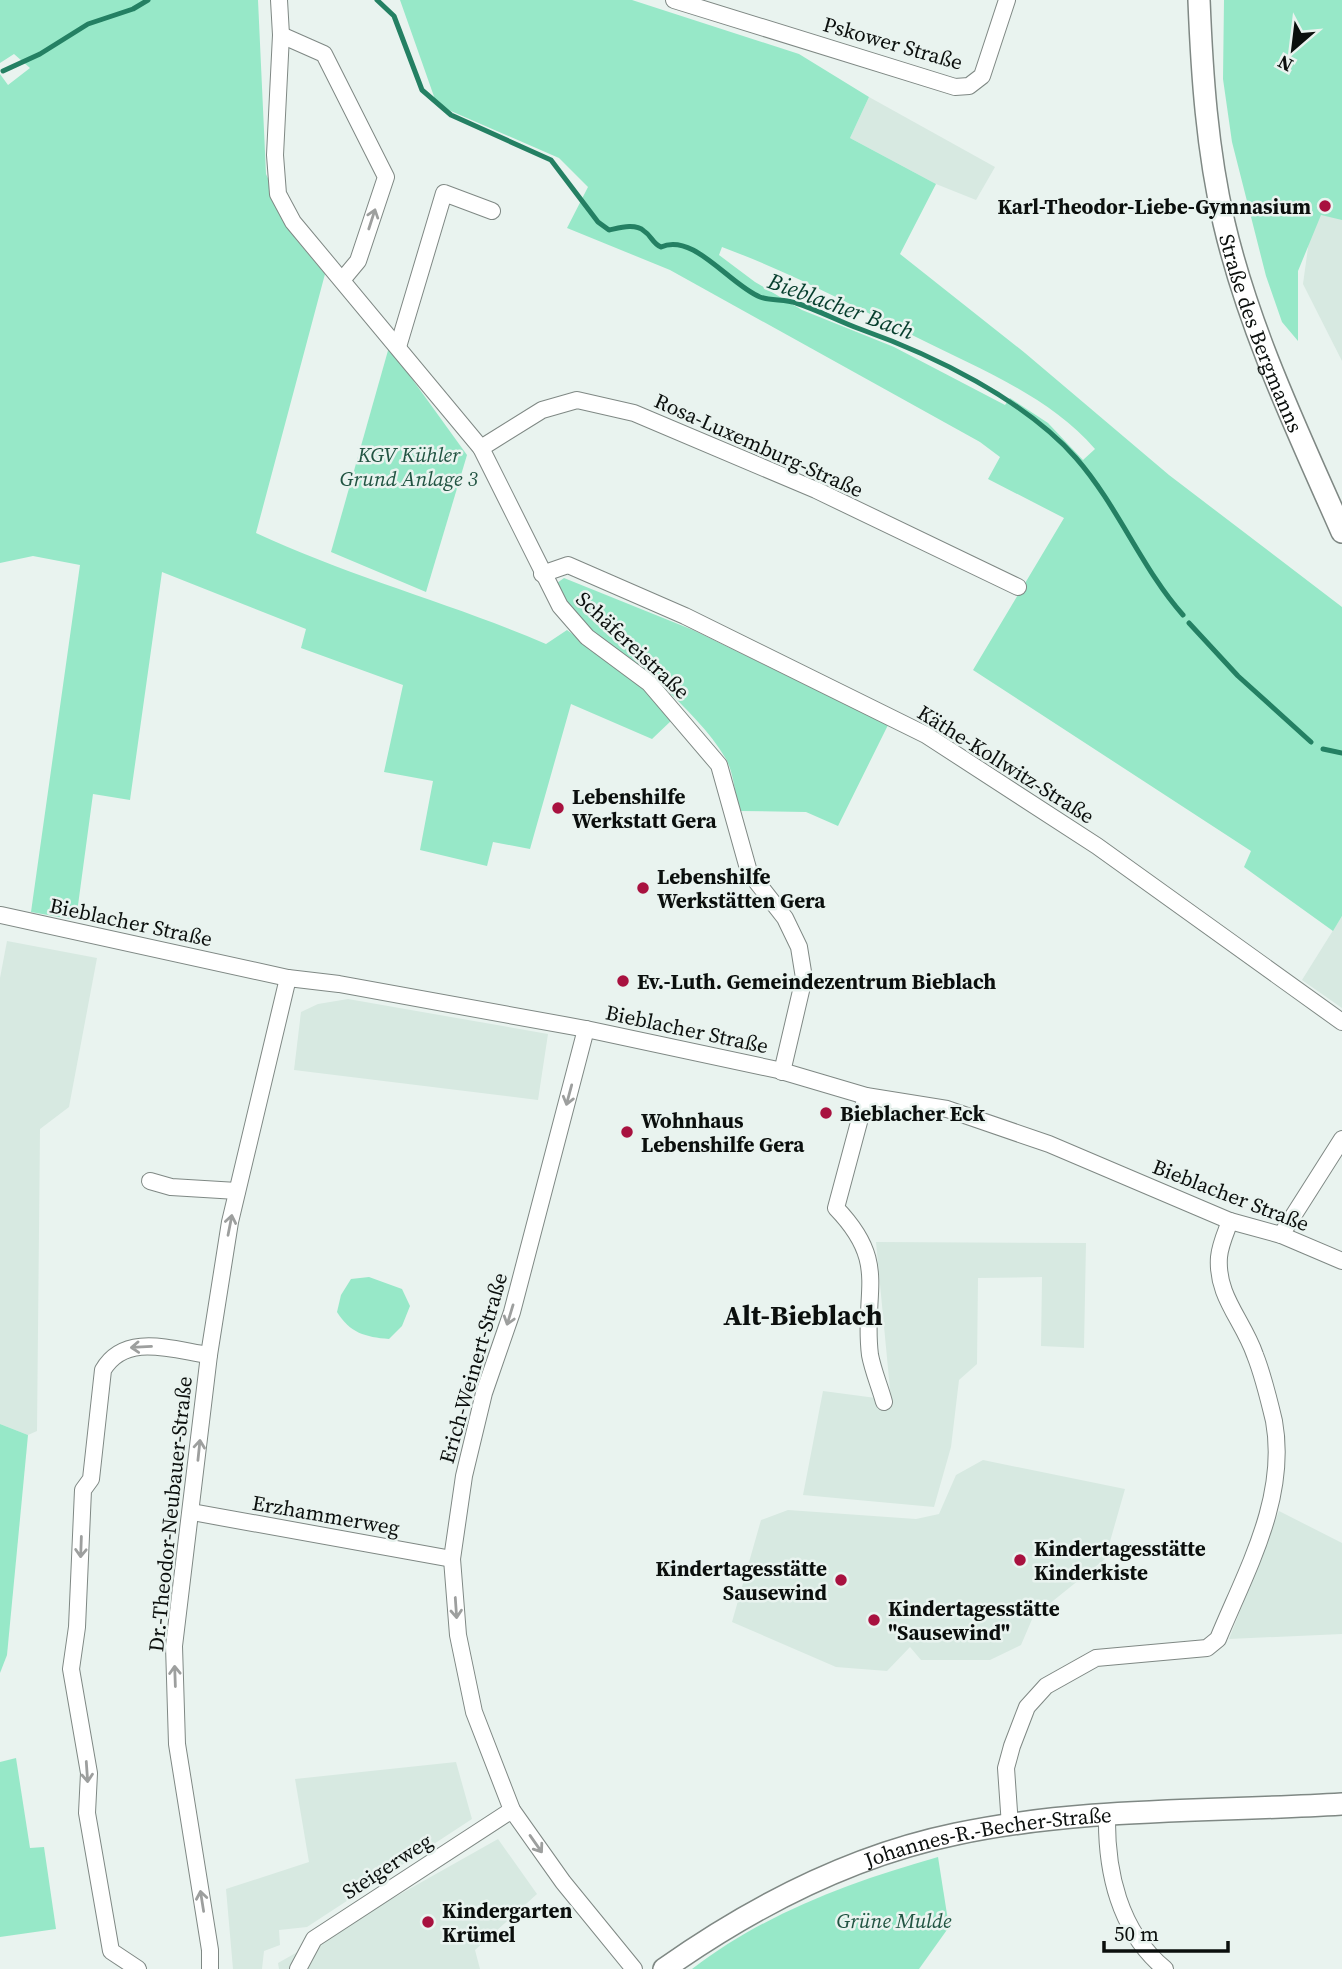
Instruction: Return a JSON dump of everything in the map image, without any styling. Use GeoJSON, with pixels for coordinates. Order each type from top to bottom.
{"type":"FeatureCollection","features":[{"type":"Feature","properties":{"kind":"street","name":"Schäfereistraße"},"geometry":{"type":"LineString","coordinates":[[279,0],[281,35],[275,155],[278,194],[293,222],[481,448],[559,606],[587,637],[649,683],[719,765],[749,872],[785,918],[799,947],[804,978],[782,1072]]}},
{"type":"Feature","properties":{"kind":"street","name":"Pskower Straße"},"geometry":{"type":"LineString","coordinates":[[674,0],[955,87],[969,86],[982,76],[1007,0]]}},
{"type":"Feature","properties":{"kind":"street","name":"Straße des Bergmanns"},"geometry":{"type":"LineString","coordinates":[[1199,0],[1202,84],[1224,223],[1263,347],[1342,532]]}},
{"type":"Feature","properties":{"kind":"street"},"geometry":{"type":"LineString","coordinates":[[281,35],[324,54],[386,177],[358,261],[343,279]]}},
{"type":"Feature","properties":{"kind":"street"},"geometry":{"type":"LineString","coordinates":[[398,347],[444,193],[492,211]]}},
{"type":"Feature","properties":{"kind":"street","name":"Rosa-Luxemburg-Straße"},"geometry":{"type":"LineString","coordinates":[[481,448],[542,410],[577,400],[634,413],[816,490],[1018,587]]}},
{"type":"Feature","properties":{"kind":"street","name":"Käthe-Kollwitz-Straße"},"geometry":{"type":"LineString","coordinates":[[542,574],[568,565],[685,616],[926,735],[1097,846],[1342,1022]]}},
{"type":"Feature","properties":{"kind":"street","name":"Bieblacher Straße"},"geometry":{"type":"LineString","coordinates":[[1,915],[288,978],[339,984],[586,1029],[782,1072],[866,1097],[947,1110],[1023,1135],[1230,1221],[1281,1236],[1342,1261]]}},
{"type":"Feature","properties":{"kind":"street","name":"Dr.-Theodor-Neubauer-Straße"},"geometry":{"type":"LineString","coordinates":[[210,1969],[210,1950],[177,1744],[174,1646],[209,1355],[237,1191],[288,978]]}},
{"type":"Feature","properties":{"kind":"street","name":"Erich-Weinert-Straße"},"geometry":{"type":"LineString","coordinates":[[586,1029],[512,1312],[481,1405],[464,1476],[452,1559],[458,1635],[474,1712],[512,1810],[563,1882],[634,1969]]}},
{"type":"Feature","properties":{"kind":"street"},"geometry":{"type":"LineString","coordinates":[[866,1097],[836,1208],[847,1220],[871,1259],[870,1356],[884,1402]]}},
{"type":"Feature","properties":{"kind":"street"},"geometry":{"type":"LineString","coordinates":[[1281,1236],[1342,1139]]}},
{"type":"Feature","properties":{"kind":"street"},"geometry":{"type":"LineString","coordinates":[[150,1181],[171,1187],[237,1191]]}},
{"type":"Feature","properties":{"kind":"street"},"geometry":{"type":"LineString","coordinates":[[1010,1826],[1006,1768],[1020,1723],[1037,1694],[1096,1658],[1207,1648],[1218,1639],[1261,1537],[1272,1505],[1276,1463],[1274,1423],[1255,1353],[1222,1293],[1219,1256],[1230,1221]]}},
{"type":"Feature","properties":{"kind":"street","name":"Dr.-Theodor-Neubauer-Straße"},"geometry":{"type":"LineString","coordinates":[[138,1969],[111,1951],[87,1813],[89,1773],[71,1669],[77,1627],[83,1490],[91,1479],[103,1370],[109,1361],[117,1353],[138,1345],[209,1355]]}},
{"type":"Feature","properties":{"kind":"street","name":"Erzhammerweg"},"geometry":{"type":"LineString","coordinates":[[192,1512],[452,1559]]}},
{"type":"Feature","properties":{"kind":"street","name":"Johannes-R.-Becher-Straße"},"geometry":{"type":"LineString","coordinates":[[664,1969],[765,1904],[849,1866],[957,1833],[1107,1815],[1342,1804]]}},
{"type":"Feature","properties":{"kind":"street","name":"Steigerweg"},"geometry":{"type":"LineString","coordinates":[[298,1969],[314,1939],[512,1810]]}},
{"type":"Feature","properties":{"kind":"street"},"geometry":{"type":"LineString","coordinates":[[1107,1815],[1107,1848],[1119,1905],[1146,1963],[1165,1969]]}},
{"type":"Feature","properties":{"kind":"shaded area","name":"Karl-Theodor-Liebe-Gymnasium"},"geometry":{"type":"Polygon","coordinates":[[[1342,0],[1342,361],[1303,284],[1342,0]]]}},
{"type":"Feature","properties":{"kind":"shaded area"},"geometry":{"type":"Polygon","coordinates":[[[869,97],[995,167],[976,200],[936,184],[850,138],[869,97]]]}},
{"type":"Feature","properties":{"kind":"shaded area"},"geometry":{"type":"Polygon","coordinates":[[[1342,916],[1342,1008],[1302,980],[1342,916]]]}},
{"type":"Feature","properties":{"kind":"shaded area"},"geometry":{"type":"Polygon","coordinates":[[[7,941],[97,958],[69,1107],[40,1129],[37,1431],[28,1435],[0,1424],[0,978],[7,941]]]}},
{"type":"Feature","properties":{"kind":"shaded area"},"geometry":{"type":"Polygon","coordinates":[[[348,999],[548,1034],[538,1100],[294,1070],[301,1012],[318,1004],[348,999]]]}},
{"type":"Feature","properties":{"kind":"shaded area"},"geometry":{"type":"Polygon","coordinates":[[[876,1242],[1086,1243],[1084,1348],[1041,1346],[1042,1277],[978,1278],[977,1364],[959,1380],[951,1447],[934,1507],[803,1495],[823,1391],[891,1400],[876,1242]]]}},
{"type":"Feature","properties":{"kind":"shaded area"},"geometry":{"type":"Polygon","coordinates":[[[983,1460],[1125,1489],[1105,1559],[1033,1617],[1021,1645],[990,1660],[921,1660],[910,1647],[887,1671],[836,1667],[732,1622],[761,1520],[788,1510],[916,1519],[939,1514],[956,1475],[983,1460]]]}},
{"type":"Feature","properties":{"kind":"shaded area"},"geometry":{"type":"Polygon","coordinates":[[[1279,1511],[1342,1543],[1342,1634],[1229,1639],[1279,1511]]]}},
{"type":"Feature","properties":{"kind":"shaded area"},"geometry":{"type":"Polygon","coordinates":[[[456,1762],[472,1819],[307,1927],[279,1930],[280,1945],[264,1951],[262,1969],[233,1969],[226,1889],[309,1862],[295,1779],[456,1762]]]}},
{"type":"Feature","properties":{"kind":"shaded area","name":"Kindergarten Krümel"},"geometry":{"type":"Polygon","coordinates":[[[498,1839],[537,1894],[475,1950],[480,1969],[279,1969],[278,1963],[498,1839]]]}},
{"type":"Feature","properties":{"kind":"green space"},"geometry":{"type":"Polygon","coordinates":[[[0,0],[258,0],[266,174],[295,238],[325,274],[256,533],[328,563],[546,644],[567,630],[644,687],[673,719],[652,739],[571,704],[530,849],[493,842],[487,866],[420,850],[433,781],[384,772],[403,685],[301,648],[306,629],[162,572],[130,800],[93,794],[76,920],[31,912],[80,565],[33,556],[0,563],[0,74],[8,85],[30,68],[14,54],[0,63],[0,0]]]}},
{"type":"Feature","properties":{"kind":"green space"},"geometry":{"type":"Polygon","coordinates":[[[400,0],[632,0],[799,54],[869,97],[850,138],[936,184],[900,254],[1025,353],[1169,475],[1342,607],[1342,916],[1333,931],[1244,867],[1251,851],[973,670],[1064,518],[988,479],[1000,457],[980,442],[670,270],[567,228],[588,187],[559,158],[437,105],[400,0]],[[722,247],[719,255],[755,282],[802,310],[894,347],[1005,405],[1010,398],[1048,423],[1083,460],[1095,449],[1056,413],[988,372],[820,289],[722,247]]]}},
{"type":"Feature","properties":{"kind":"green space"},"geometry":{"type":"Polygon","coordinates":[[[1224,0],[1342,0],[1342,220],[1321,215],[1298,271],[1298,341],[1282,322],[1266,276],[1232,142],[1223,79],[1224,0]]]}},
{"type":"Feature","properties":{"kind":"green space","name":"KGV Kühler Grund Anlage 3"},"geometry":{"type":"Polygon","coordinates":[[[389,347],[467,455],[426,592],[331,552],[389,347]]]}},
{"type":"Feature","properties":{"kind":"green space"},"geometry":{"type":"Polygon","coordinates":[[[564,578],[693,630],[888,725],[838,826],[806,812],[739,811],[733,778],[720,749],[688,711],[662,686],[586,626],[573,612],[557,583],[564,578]]]}},
{"type":"Feature","properties":{"kind":"green space"},"geometry":{"type":"Polygon","coordinates":[[[369,1277],[402,1289],[410,1306],[402,1326],[389,1339],[359,1333],[347,1325],[337,1312],[341,1295],[351,1279],[369,1277]]]}},
{"type":"Feature","properties":{"kind":"green space"},"geometry":{"type":"Polygon","coordinates":[[[0,1424],[28,1435],[7,1655],[0,1673],[0,1424]]]}},
{"type":"Feature","properties":{"kind":"green space"},"geometry":{"type":"Polygon","coordinates":[[[16,1758],[30,1848],[44,1847],[56,1929],[0,1937],[0,1762],[16,1758]]]}},
{"type":"Feature","properties":{"kind":"green space","name":"Grüne Mulde"},"geometry":{"type":"Polygon","coordinates":[[[938,1857],[949,1927],[919,1969],[692,1969],[749,1931],[809,1901],[938,1857]]]}},
{"type":"Feature","properties":{"kind":"waterway","name":"Bieblacher Bach"},"geometry":{"type":"LineString","coordinates":[[3,71],[40,54],[88,24],[133,9],[148,0]]}},
{"type":"Feature","properties":{"kind":"waterway","name":"Bieblacher Bach"},"geometry":{"type":"LineString","coordinates":[[377,0],[394,16],[422,90],[451,115],[551,160],[598,222],[609,230],[636,227],[647,233],[661,247],[673,244],[686,247],[760,297],[804,306],[917,352],[976,381],[1031,417],[1055,437],[1091,477],[1155,578],[1183,615]]}},
{"type":"Feature","properties":{"kind":"waterway","name":"Bieblacher Bach"},"geometry":{"type":"LineString","coordinates":[[1189,623],[1238,676],[1311,742]]}},
{"type":"Feature","properties":{"kind":"waterway","name":"Bieblacher Bach"},"geometry":{"type":"LineString","coordinates":[[1323,749],[1342,753]]}},
{"type":"Feature","properties":{"kind":"place","name":"Karl-Theodor-Liebe-Gymnasium"},"geometry":{"type":"Point","coordinates":[1325,206]}},
{"type":"Feature","properties":{"kind":"place","name":"Lebenshilfe Werkstatt Gera"},"geometry":{"type":"Point","coordinates":[558,808]}},
{"type":"Feature","properties":{"kind":"place","name":"Lebenshilfe Werkstätten Gera"},"geometry":{"type":"Point","coordinates":[643,888]}},
{"type":"Feature","properties":{"kind":"place","name":"Ev.-Luth. Gemeindezentrum Bieblach"},"geometry":{"type":"Point","coordinates":[623,981]}},
{"type":"Feature","properties":{"kind":"place","name":"Bieblacher Eck"},"geometry":{"type":"Point","coordinates":[826,1113]}},
{"type":"Feature","properties":{"kind":"place","name":"Wohnhaus Lebenshilfe Gera"},"geometry":{"type":"Point","coordinates":[627,1132]}},
{"type":"Feature","properties":{"kind":"place","name":"Kindertagesstätte Kinderkiste"},"geometry":{"type":"Point","coordinates":[1020,1560]}},
{"type":"Feature","properties":{"kind":"place","name":"Kindertagesstätte Sausewind"},"geometry":{"type":"Point","coordinates":[841,1580]}},
{"type":"Feature","properties":{"kind":"place","name":"Kindertagesstätte \"Sausewind\""},"geometry":{"type":"Point","coordinates":[874,1620]}},
{"type":"Feature","properties":{"kind":"place","name":"Kindergarten Krümel"},"geometry":{"type":"Point","coordinates":[428,1922]}},
{"type":"Feature","properties":{"kind":"district","name":"Alt-Bieblach"},"geometry":{"type":"Point","coordinates":[803,1315]}}]}
